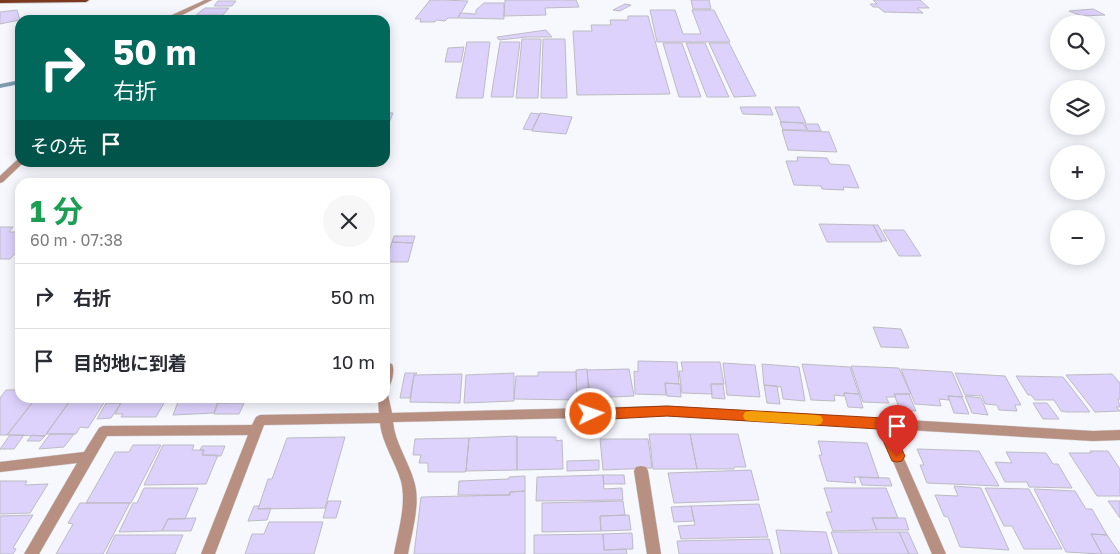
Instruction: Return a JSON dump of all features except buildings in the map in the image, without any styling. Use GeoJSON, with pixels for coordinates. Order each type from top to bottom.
{"type":"FeatureCollection","features":[{"type":"Feature","properties":{"kind":"main road"},"geometry":{"type":"LineString","coordinates":[[0,2],[86,0]]}},
{"type":"Feature","properties":{"kind":"street"},"geometry":{"type":"LineString","coordinates":[[176,15],[208,0]]}},
{"type":"Feature","properties":{"kind":"street"},"geometry":{"type":"LineString","coordinates":[[0,180],[15,166]]}},
{"type":"Feature","properties":{"kind":"street"},"geometry":{"type":"LineString","coordinates":[[384,403],[388,435],[400,459],[408,483],[409,506],[401,554]]}},
{"type":"Feature","properties":{"kind":"street"},"geometry":{"type":"LineString","coordinates":[[208,554],[260,420],[667,411],[1093,436],[1120,435]]}},
{"type":"Feature","properties":{"kind":"street"},"geometry":{"type":"LineString","coordinates":[[883,424],[939,554]]}},
{"type":"Feature","properties":{"kind":"street"},"geometry":{"type":"LineString","coordinates":[[31,554],[103,431],[256,430]]}},
{"type":"Feature","properties":{"kind":"street"},"geometry":{"type":"LineString","coordinates":[[0,466],[88,456]]}},
{"type":"Feature","properties":{"kind":"street"},"geometry":{"type":"LineString","coordinates":[[641,471],[654,554]]}},
{"type":"Feature","properties":{"kind":"waterway"},"geometry":{"type":"LineString","coordinates":[[0,86],[15,83]]}},
{"type":"Feature","properties":{"kind":"slow traffic"},"geometry":{"type":"LineString","coordinates":[[750,416],[816,420]]}},
{"type":"Feature","properties":{"kind":"route"},"geometry":{"type":"LineString","coordinates":[[591,414],[667,411],[883,424],[897,456]]}}]}
